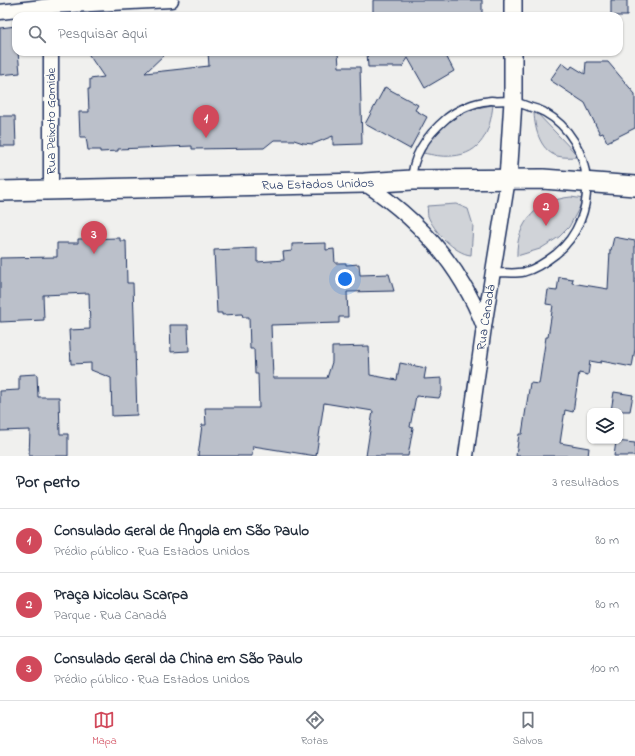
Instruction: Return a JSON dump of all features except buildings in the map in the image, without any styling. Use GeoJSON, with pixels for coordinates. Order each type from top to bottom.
{"type":"FeatureCollection","features":[{"type":"Feature","properties":{"kind":"main road","name":"Rua Estados Unidos"},"geometry":{"type":"LineString","coordinates":[[0,191],[364,183],[412,180],[508,179],[543,179],[635,186]]}},
{"type":"Feature","properties":{"kind":"street"},"geometry":{"type":"LineString","coordinates":[[0,12],[51,7],[171,0]]}},
{"type":"Feature","properties":{"kind":"street"},"geometry":{"type":"LineString","coordinates":[[513,0],[513,12]]}},
{"type":"Feature","properties":{"kind":"street","name":"Rua Peixoto Gomide"},"geometry":{"type":"LineString","coordinates":[[51,56],[51,190]]}},
{"type":"Feature","properties":{"kind":"street"},"geometry":{"type":"LineString","coordinates":[[508,179],[513,101],[513,56]]}},
{"type":"Feature","properties":{"kind":"street","name":"Rua Canadá"},"geometry":{"type":"LineString","coordinates":[[466,456],[484,326],[494,273],[508,179]]}},
{"type":"Feature","properties":{"kind":"street"},"geometry":{"type":"LineString","coordinates":[[364,183],[405,214],[437,247],[470,295],[484,326]]}},
{"type":"Feature","properties":{"kind":"lane"},"geometry":{"type":"LineString","coordinates":[[412,180],[414,162],[424,143],[436,127],[451,115],[469,106],[488,101],[513,101],[543,112],[558,122],[566,130],[579,150],[585,167],[587,182],[585,207],[577,229],[564,248],[546,262],[525,272],[494,273]]}},
{"type":"Feature","properties":{"kind":"shaded area"},"geometry":{"type":"Polygon","coordinates":[[[493,105],[487,132],[483,140],[471,151],[448,156],[423,153],[435,134],[452,120],[471,110],[493,105]]]}},
{"type":"Feature","properties":{"kind":"shaded area"},"geometry":{"type":"Polygon","coordinates":[[[534,110],[579,157],[557,156],[546,149],[539,137],[535,123],[534,110]]]}},
{"type":"Feature","properties":{"kind":"shaded area"},"geometry":{"type":"Polygon","coordinates":[[[571,197],[584,199],[569,227],[559,237],[540,249],[517,256],[520,233],[531,215],[548,203],[571,197]]]}},
{"type":"Feature","properties":{"kind":"shaded area"},"geometry":{"type":"Polygon","coordinates":[[[456,204],[468,209],[473,225],[471,255],[465,254],[458,250],[445,240],[435,228],[428,216],[427,206],[456,204]]]}},
{"type":"Feature","properties":{"kind":"place","name":"Consulado Geral de Angola em São Paulo"},"geometry":{"type":"Point","coordinates":[206,138]}},
{"type":"Feature","properties":{"kind":"place","name":"Praça Nicolau Scarpa"},"geometry":{"type":"Point","coordinates":[546,226]}},
{"type":"Feature","properties":{"kind":"place","name":"Consulado Geral da China em São Paulo"},"geometry":{"type":"Point","coordinates":[94,254]}}]}
